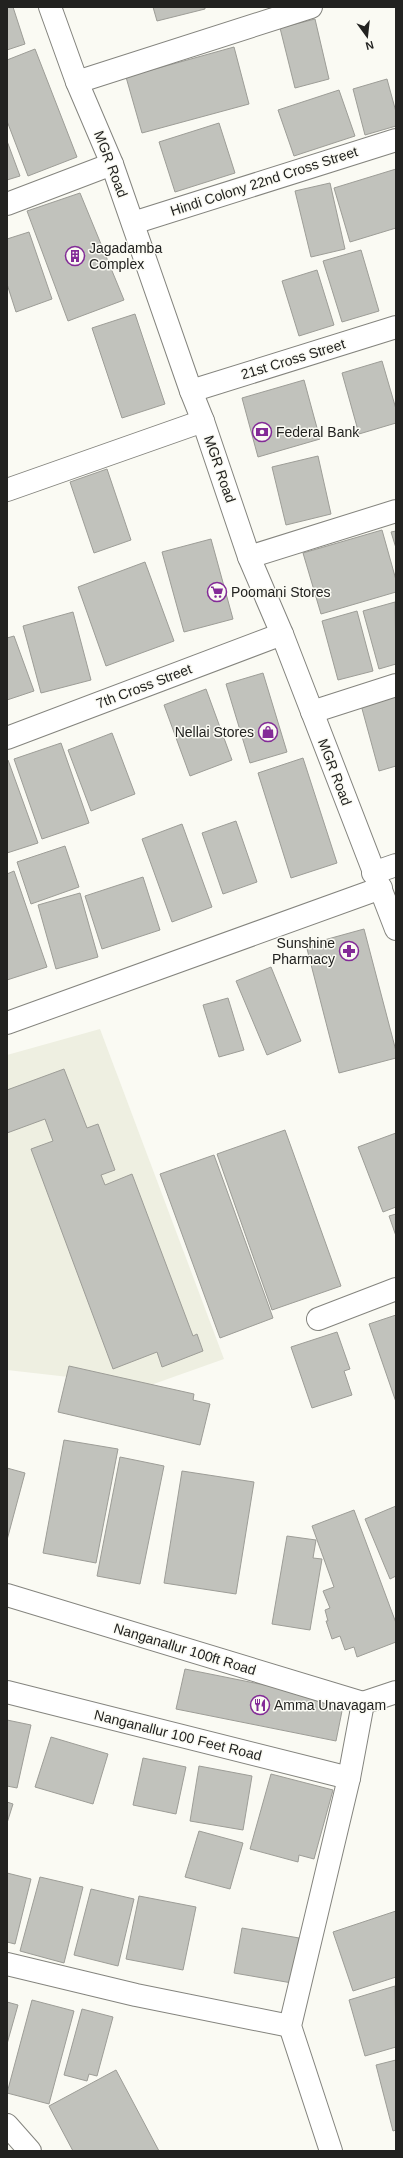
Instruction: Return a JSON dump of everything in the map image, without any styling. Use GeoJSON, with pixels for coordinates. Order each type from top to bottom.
{"type":"FeatureCollection","features":[{"type":"Feature","properties":{"kind":"street","name":"MGR Road"},"geometry":{"type":"LineString","coordinates":[[50,7],[77,82],[112,164],[191,390],[204,421],[249,557],[282,634],[396,929]]}},
{"type":"Feature","properties":{"kind":"street"},"geometry":{"type":"LineString","coordinates":[[77,82],[312,7]]}},
{"type":"Feature","properties":{"kind":"street","name":"Hindi Colony 22nd Cross Street"},"geometry":{"type":"LineString","coordinates":[[133,223],[396,140]]}},
{"type":"Feature","properties":{"kind":"street"},"geometry":{"type":"LineString","coordinates":[[7,204],[112,164]]}},
{"type":"Feature","properties":{"kind":"street","name":"21st Cross Street"},"geometry":{"type":"LineString","coordinates":[[191,390],[396,327]]}},
{"type":"Feature","properties":{"kind":"street"},"geometry":{"type":"LineString","coordinates":[[7,490],[204,421]]}},
{"type":"Feature","properties":{"kind":"street"},"geometry":{"type":"LineString","coordinates":[[249,557],[396,512]]}},
{"type":"Feature","properties":{"kind":"street","name":"7th Cross Street"},"geometry":{"type":"LineString","coordinates":[[7,738],[282,634]]}},
{"type":"Feature","properties":{"kind":"street"},"geometry":{"type":"LineString","coordinates":[[312,712],[396,684]]}},
{"type":"Feature","properties":{"kind":"street"},"geometry":{"type":"LineString","coordinates":[[7,1023],[377,880],[396,865]]}},
{"type":"Feature","properties":{"kind":"street"},"geometry":{"type":"LineString","coordinates":[[318,1319],[396,1289]]}},
{"type":"Feature","properties":{"kind":"street","name":"Nanganallur 100ft Road"},"geometry":{"type":"LineString","coordinates":[[7,1594],[363,1703]]}},
{"type":"Feature","properties":{"kind":"street","name":"Nanganallur 100 Feet Road"},"geometry":{"type":"LineString","coordinates":[[7,1692],[349,1778]]}},
{"type":"Feature","properties":{"kind":"street"},"geometry":{"type":"LineString","coordinates":[[331,2151],[290,2026],[349,1778],[363,1703],[396,1692]]}},
{"type":"Feature","properties":{"kind":"street"},"geometry":{"type":"LineString","coordinates":[[7,1964],[136,1995],[290,2026]]}},
{"type":"Feature","properties":{"kind":"street"},"geometry":{"type":"LineString","coordinates":[[7,2125],[30,2151]]}},
{"type":"Feature","properties":{"kind":"shaded area"},"geometry":{"type":"Polygon","coordinates":[[[100,1029],[224,1359],[148,1386],[7,1370],[7,1055],[100,1029]]]}},
{"type":"Feature","properties":{"kind":"building"},"geometry":{"type":"Polygon","coordinates":[[[7,7],[13,7],[25,44],[7,50],[7,7]]]}},
{"type":"Feature","properties":{"kind":"building"},"geometry":{"type":"Polygon","coordinates":[[[153,7],[205,7],[205,9],[157,21],[153,7]]]}},
{"type":"Feature","properties":{"kind":"building"},"geometry":{"type":"Polygon","coordinates":[[[315,19],[329,79],[295,88],[280,28],[315,19]]]}},
{"type":"Feature","properties":{"kind":"building"},"geometry":{"type":"Polygon","coordinates":[[[234,47],[249,104],[142,133],[126,77],[234,47]]]}},
{"type":"Feature","properties":{"kind":"building"},"geometry":{"type":"Polygon","coordinates":[[[35,49],[77,157],[28,176],[7,121],[7,60],[35,49]]]}},
{"type":"Feature","properties":{"kind":"building"},"geometry":{"type":"Polygon","coordinates":[[[387,79],[396,112],[396,126],[365,135],[353,89],[387,79]]]}},
{"type":"Feature","properties":{"kind":"building"},"geometry":{"type":"Polygon","coordinates":[[[339,90],[355,136],[294,156],[278,110],[339,90]]]}},
{"type":"Feature","properties":{"kind":"building"},"geometry":{"type":"Polygon","coordinates":[[[219,123],[235,173],[175,192],[159,142],[219,123]]]}},
{"type":"Feature","properties":{"kind":"building"},"geometry":{"type":"Polygon","coordinates":[[[7,141],[20,176],[7,180],[7,141]]]}},
{"type":"Feature","properties":{"kind":"building"},"geometry":{"type":"Polygon","coordinates":[[[396,169],[396,228],[350,242],[334,188],[396,169]]]}},
{"type":"Feature","properties":{"kind":"building"},"geometry":{"type":"Polygon","coordinates":[[[330,183],[345,249],[311,257],[295,191],[330,183]]]}},
{"type":"Feature","properties":{"kind":"building","name":"Jagadamba Complex"},"geometry":{"type":"Polygon","coordinates":[[[80,193],[124,300],[68,321],[27,211],[80,193]]]}},
{"type":"Feature","properties":{"kind":"building"},"geometry":{"type":"Polygon","coordinates":[[[29,232],[52,299],[16,312],[7,284],[7,239],[29,232]]]}},
{"type":"Feature","properties":{"kind":"building"},"geometry":{"type":"Polygon","coordinates":[[[361,250],[379,311],[342,322],[323,261],[361,250]]]}},
{"type":"Feature","properties":{"kind":"building"},"geometry":{"type":"Polygon","coordinates":[[[317,270],[334,325],[299,336],[282,281],[317,270]]]}},
{"type":"Feature","properties":{"kind":"building"},"geometry":{"type":"Polygon","coordinates":[[[135,314],[165,404],[122,418],[92,328],[135,314]]]}},
{"type":"Feature","properties":{"kind":"building"},"geometry":{"type":"Polygon","coordinates":[[[382,361],[396,409],[396,423],[359,434],[342,373],[382,361]]]}},
{"type":"Feature","properties":{"kind":"building"},"geometry":{"type":"Polygon","coordinates":[[[304,380],[320,439],[258,457],[242,398],[304,380]]]}},
{"type":"Feature","properties":{"kind":"building"},"geometry":{"type":"Polygon","coordinates":[[[318,456],[331,514],[286,525],[272,467],[318,456]]]}},
{"type":"Feature","properties":{"kind":"building"},"geometry":{"type":"Polygon","coordinates":[[[107,469],[131,540],[94,553],[70,482],[107,469]]]}},
{"type":"Feature","properties":{"kind":"building"},"geometry":{"type":"Polygon","coordinates":[[[382,530],[396,580],[396,592],[321,614],[303,553],[382,530]]]}},
{"type":"Feature","properties":{"kind":"building"},"geometry":{"type":"Polygon","coordinates":[[[396,531],[396,548],[391,532],[396,531]]]}},
{"type":"Feature","properties":{"kind":"building"},"geometry":{"type":"Polygon","coordinates":[[[211,539],[233,619],[184,632],[162,552],[211,539]]]}},
{"type":"Feature","properties":{"kind":"building"},"geometry":{"type":"Polygon","coordinates":[[[145,562],[174,641],[106,666],[78,587],[145,562]]]}},
{"type":"Feature","properties":{"kind":"building"},"geometry":{"type":"Polygon","coordinates":[[[395,602],[396,664],[379,669],[363,611],[395,602]]]}},
{"type":"Feature","properties":{"kind":"building"},"geometry":{"type":"Polygon","coordinates":[[[357,611],[373,671],[338,680],[322,621],[357,611]]]}},
{"type":"Feature","properties":{"kind":"building"},"geometry":{"type":"Polygon","coordinates":[[[73,612],[91,680],[41,693],[23,626],[73,612]]]}},
{"type":"Feature","properties":{"kind":"building"},"geometry":{"type":"Polygon","coordinates":[[[14,636],[34,691],[7,700],[7,638],[14,636]]]}},
{"type":"Feature","properties":{"kind":"building"},"geometry":{"type":"Polygon","coordinates":[[[263,673],[287,752],[250,763],[226,684],[263,673]]]}},
{"type":"Feature","properties":{"kind":"building"},"geometry":{"type":"Polygon","coordinates":[[[206,689],[232,760],[190,776],[164,705],[206,689]]]}},
{"type":"Feature","properties":{"kind":"building"},"geometry":{"type":"Polygon","coordinates":[[[396,696],[396,766],[379,771],[361,705],[396,696]]]}},
{"type":"Feature","properties":{"kind":"building"},"geometry":{"type":"Polygon","coordinates":[[[112,733],[135,794],[91,811],[68,750],[112,733]]]}},
{"type":"Feature","properties":{"kind":"building"},"geometry":{"type":"Polygon","coordinates":[[[61,743],[89,823],[42,839],[14,759],[61,743]]]}},
{"type":"Feature","properties":{"kind":"building"},"geometry":{"type":"Polygon","coordinates":[[[303,758],[337,863],[291,878],[258,773],[303,758]]]}},
{"type":"Feature","properties":{"kind":"building"},"geometry":{"type":"Polygon","coordinates":[[[8,760],[38,843],[7,853],[7,761],[8,760]]]}},
{"type":"Feature","properties":{"kind":"building"},"geometry":{"type":"Polygon","coordinates":[[[236,821],[257,882],[223,894],[202,833],[236,821]]]}},
{"type":"Feature","properties":{"kind":"building"},"geometry":{"type":"Polygon","coordinates":[[[182,824],[212,907],[172,922],[142,839],[182,824]]]}},
{"type":"Feature","properties":{"kind":"building"},"geometry":{"type":"Polygon","coordinates":[[[65,846],[79,887],[31,904],[17,862],[65,846]]]}},
{"type":"Feature","properties":{"kind":"building"},"geometry":{"type":"Polygon","coordinates":[[[14,871],[47,967],[7,980],[7,874],[14,871]]]}},
{"type":"Feature","properties":{"kind":"building"},"geometry":{"type":"Polygon","coordinates":[[[143,877],[160,930],[102,949],[85,896],[143,877]]]}},
{"type":"Feature","properties":{"kind":"building"},"geometry":{"type":"Polygon","coordinates":[[[80,893],[98,957],[56,969],[38,905],[80,893]]]}},
{"type":"Feature","properties":{"kind":"building"},"geometry":{"type":"Polygon","coordinates":[[[364,929],[396,1051],[396,1058],[339,1073],[306,945],[364,929]]]}},
{"type":"Feature","properties":{"kind":"building"},"geometry":{"type":"Polygon","coordinates":[[[271,967],[301,1041],[267,1055],[236,981],[271,967]]]}},
{"type":"Feature","properties":{"kind":"building"},"geometry":{"type":"Polygon","coordinates":[[[228,998],[244,1050],[219,1057],[203,1005],[228,998]]]}},
{"type":"Feature","properties":{"kind":"building"},"geometry":{"type":"Polygon","coordinates":[[[64,1069],[87,1128],[98,1124],[115,1170],[101,1175],[105,1185],[132,1174],[193,1336],[197,1334],[203,1351],[162,1367],[157,1352],[113,1369],[31,1149],[53,1141],[45,1119],[7,1133],[7,1090],[64,1069]]]}},
{"type":"Feature","properties":{"kind":"building"},"geometry":{"type":"Polygon","coordinates":[[[285,1130],[341,1286],[272,1310],[217,1154],[285,1130]]]}},
{"type":"Feature","properties":{"kind":"building"},"geometry":{"type":"Polygon","coordinates":[[[396,1133],[396,1207],[383,1212],[358,1147],[396,1133]]]}},
{"type":"Feature","properties":{"kind":"building"},"geometry":{"type":"Polygon","coordinates":[[[214,1155],[273,1318],[220,1338],[160,1174],[214,1155]]]}},
{"type":"Feature","properties":{"kind":"building"},"geometry":{"type":"Polygon","coordinates":[[[396,1214],[396,1236],[389,1216],[396,1214]]]}},
{"type":"Feature","properties":{"kind":"building"},"geometry":{"type":"Polygon","coordinates":[[[396,1315],[396,1402],[369,1324],[396,1315]]]}},
{"type":"Feature","properties":{"kind":"building"},"geometry":{"type":"Polygon","coordinates":[[[337,1332],[350,1369],[344,1371],[352,1395],[312,1408],[291,1347],[337,1332]]]}},
{"type":"Feature","properties":{"kind":"building"},"geometry":{"type":"Polygon","coordinates":[[[69,1366],[194,1394],[193,1400],[210,1404],[200,1445],[58,1412],[69,1366]]]}},
{"type":"Feature","properties":{"kind":"building"},"geometry":{"type":"Polygon","coordinates":[[[64,1440],[118,1449],[96,1563],[43,1553],[64,1440]]]}},
{"type":"Feature","properties":{"kind":"building"},"geometry":{"type":"Polygon","coordinates":[[[120,1457],[164,1466],[140,1584],[97,1576],[120,1457]]]}},
{"type":"Feature","properties":{"kind":"building"},"geometry":{"type":"Polygon","coordinates":[[[7,1468],[25,1473],[7,1540],[7,1468]]]}},
{"type":"Feature","properties":{"kind":"building"},"geometry":{"type":"Polygon","coordinates":[[[182,1471],[254,1482],[236,1594],[164,1583],[182,1471]]]}},
{"type":"Feature","properties":{"kind":"building"},"geometry":{"type":"Polygon","coordinates":[[[396,1506],[396,1576],[390,1579],[365,1519],[396,1506]]]}},
{"type":"Feature","properties":{"kind":"building"},"geometry":{"type":"Polygon","coordinates":[[[354,1510],[396,1623],[396,1642],[357,1657],[354,1647],[345,1650],[340,1636],[332,1639],[326,1621],[328,1621],[325,1610],[330,1608],[323,1591],[334,1587],[312,1526],[354,1510]]]}},
{"type":"Feature","properties":{"kind":"building"},"geometry":{"type":"Polygon","coordinates":[[[287,1536],[316,1540],[313,1558],[322,1559],[310,1630],[272,1624],[287,1536]]]}},
{"type":"Feature","properties":{"kind":"building","name":"Amma Unavagam"},"geometry":{"type":"Polygon","coordinates":[[[185,1669],[344,1701],[336,1741],[176,1709],[185,1669]]]}},
{"type":"Feature","properties":{"kind":"building"},"geometry":{"type":"Polygon","coordinates":[[[7,1720],[31,1725],[17,1788],[7,1786],[7,1720]]]}},
{"type":"Feature","properties":{"kind":"building"},"geometry":{"type":"Polygon","coordinates":[[[51,1737],[108,1754],[93,1804],[35,1787],[51,1737]]]}},
{"type":"Feature","properties":{"kind":"building"},"geometry":{"type":"Polygon","coordinates":[[[143,1758],[186,1767],[176,1814],[133,1805],[143,1758]]]}},
{"type":"Feature","properties":{"kind":"building"},"geometry":{"type":"Polygon","coordinates":[[[199,1766],[252,1776],[243,1830],[190,1821],[199,1766]]]}},
{"type":"Feature","properties":{"kind":"building"},"geometry":{"type":"Polygon","coordinates":[[[271,1774],[333,1790],[314,1859],[299,1855],[298,1862],[250,1849],[271,1774]]]}},
{"type":"Feature","properties":{"kind":"building"},"geometry":{"type":"Polygon","coordinates":[[[7,1802],[13,1804],[7,1823],[7,1802]]]}},
{"type":"Feature","properties":{"kind":"building"},"geometry":{"type":"Polygon","coordinates":[[[199,1831],[243,1843],[230,1889],[185,1877],[199,1831]]]}},
{"type":"Feature","properties":{"kind":"building"},"geometry":{"type":"Polygon","coordinates":[[[7,1873],[31,1879],[15,1944],[7,1942],[7,1873]]]}},
{"type":"Feature","properties":{"kind":"building"},"geometry":{"type":"Polygon","coordinates":[[[40,1877],[83,1887],[64,1963],[20,1951],[40,1877]]]}},
{"type":"Feature","properties":{"kind":"building"},"geometry":{"type":"Polygon","coordinates":[[[91,1889],[134,1899],[118,1966],[74,1955],[91,1889]]]}},
{"type":"Feature","properties":{"kind":"building"},"geometry":{"type":"Polygon","coordinates":[[[139,1896],[196,1907],[183,1970],[126,1959],[139,1896]]]}},
{"type":"Feature","properties":{"kind":"building"},"geometry":{"type":"Polygon","coordinates":[[[396,1911],[396,1977],[353,1991],[333,1932],[396,1911]]]}},
{"type":"Feature","properties":{"kind":"building"},"geometry":{"type":"Polygon","coordinates":[[[242,1928],[299,1938],[292,1983],[234,1973],[242,1928]]]}},
{"type":"Feature","properties":{"kind":"building"},"geometry":{"type":"Polygon","coordinates":[[[395,1986],[396,2047],[365,2056],[349,2000],[395,1986]]]}},
{"type":"Feature","properties":{"kind":"building"},"geometry":{"type":"Polygon","coordinates":[[[32,2000],[74,2011],[49,2104],[7,2093],[32,2000]]]}},
{"type":"Feature","properties":{"kind":"building"},"geometry":{"type":"Polygon","coordinates":[[[7,2002],[18,2005],[7,2044],[7,2002]]]}},
{"type":"Feature","properties":{"kind":"building"},"geometry":{"type":"Polygon","coordinates":[[[82,2009],[113,2017],[97,2076],[89,2074],[87,2081],[64,2075],[82,2009]]]}},
{"type":"Feature","properties":{"kind":"building"},"geometry":{"type":"Polygon","coordinates":[[[396,2060],[396,2130],[393,2131],[376,2065],[396,2060]]]}},
{"type":"Feature","properties":{"kind":"building"},"geometry":{"type":"Polygon","coordinates":[[[116,2070],[159,2151],[73,2151],[49,2106],[116,2070]]]}},
{"type":"Feature","properties":{"kind":"place","name":"Jagadamba Complex"},"geometry":{"type":"Point","coordinates":[75,256]}},
{"type":"Feature","properties":{"kind":"place","name":"Federal Bank"},"geometry":{"type":"Point","coordinates":[262,432]}},
{"type":"Feature","properties":{"kind":"place","name":"Poomani Stores"},"geometry":{"type":"Point","coordinates":[217,592]}},
{"type":"Feature","properties":{"kind":"place","name":"Nellai Stores"},"geometry":{"type":"Point","coordinates":[268,732]}},
{"type":"Feature","properties":{"kind":"place","name":"Sunshine Pharmacy"},"geometry":{"type":"Point","coordinates":[349,951]}},
{"type":"Feature","properties":{"kind":"place","name":"Amma Unavagam"},"geometry":{"type":"Point","coordinates":[260,1705]}}]}
